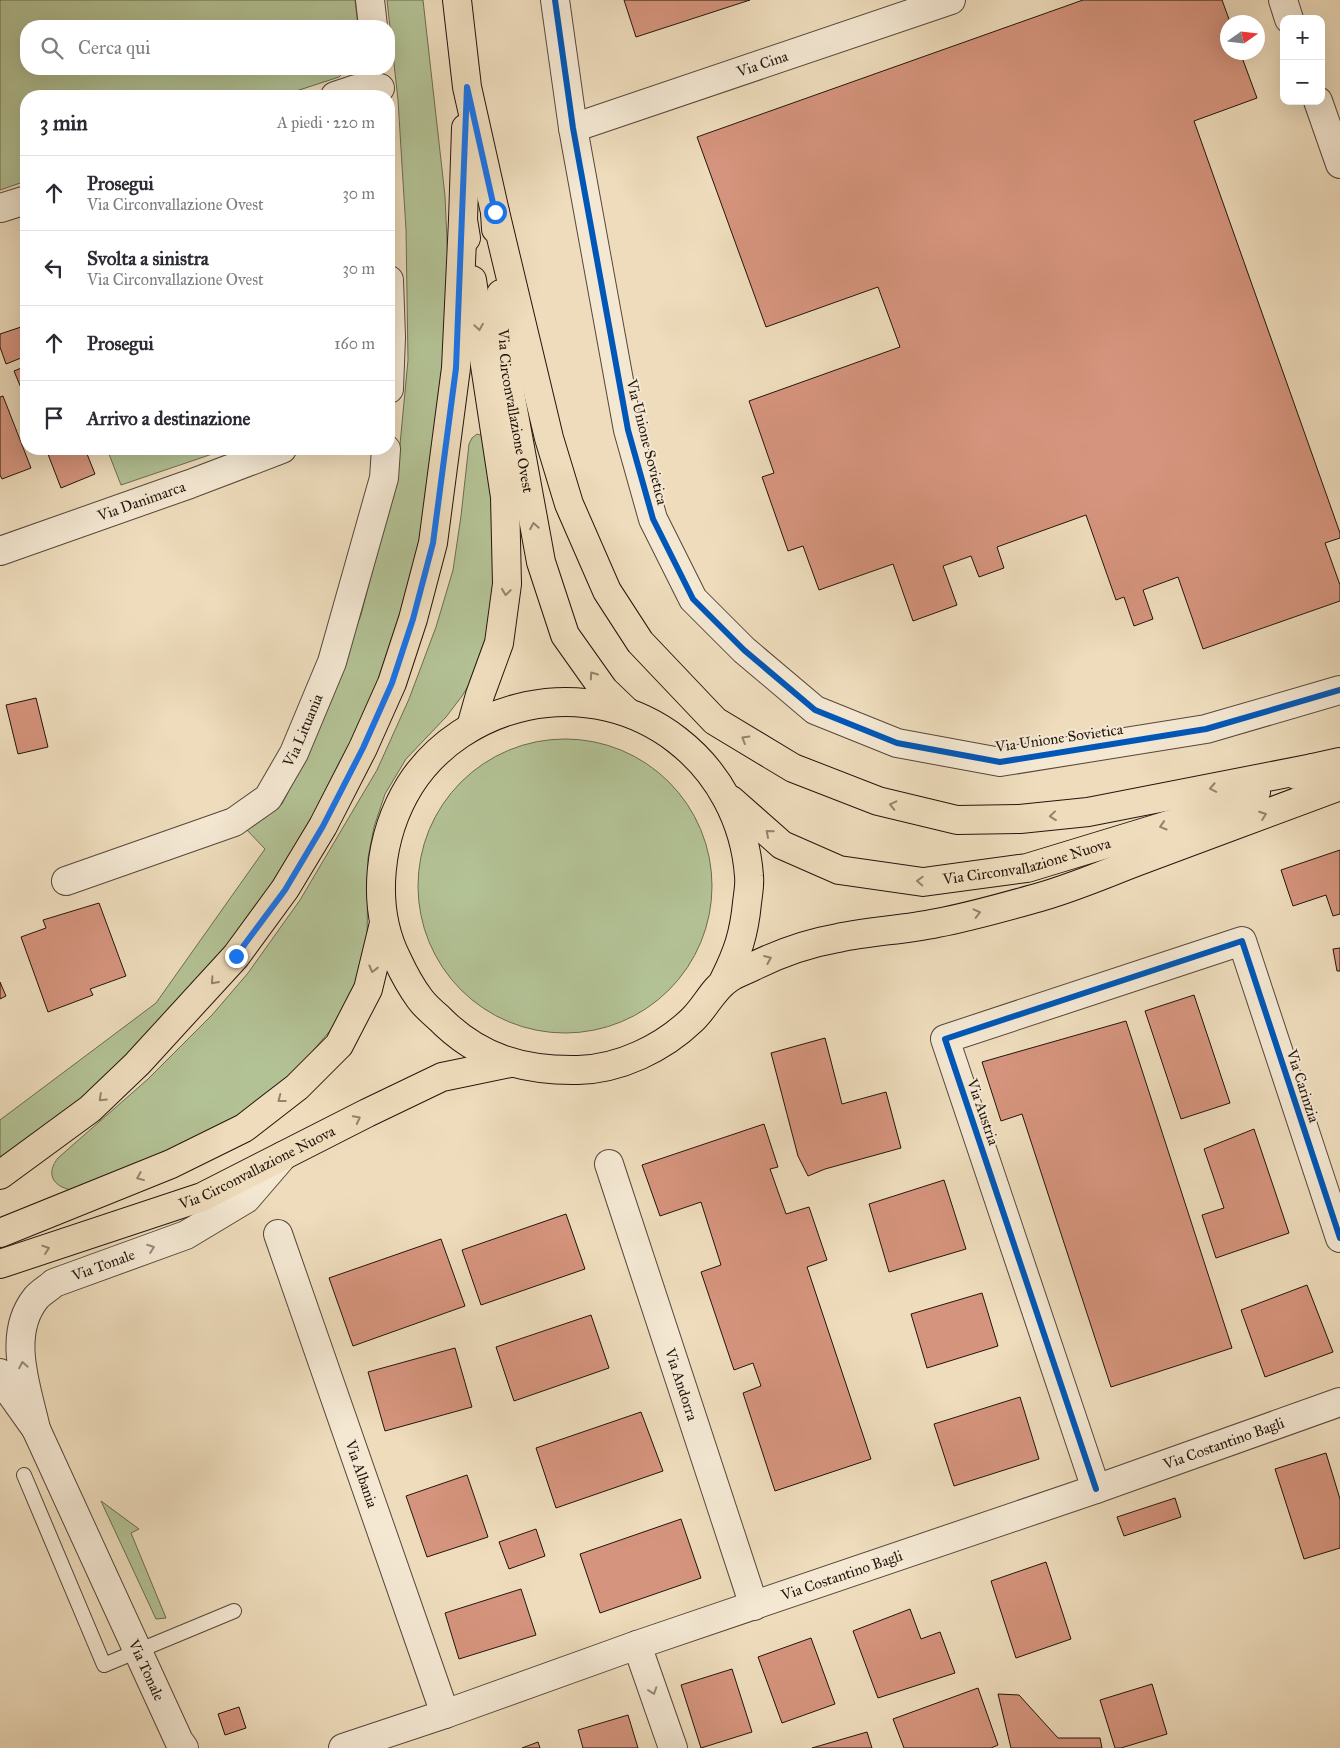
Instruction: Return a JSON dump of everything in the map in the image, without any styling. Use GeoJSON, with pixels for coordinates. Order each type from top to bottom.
{"type":"FeatureCollection","features":[{"type":"Feature","properties":{"kind":"main road","name":"Via Circonvallazione Ovest"},"geometry":{"type":"LineString","coordinates":[[457,0],[467,87],[495,212],[506,371],[541,562],[565,635],[604,690],[626,711]]}},
{"type":"Feature","properties":{"kind":"main road","name":"Via Circonvallazione Ovest"},"geometry":{"type":"LineString","coordinates":[[467,87],[463,220],[505,497],[507,584],[499,643],[480,695],[471,727]]}},
{"type":"Feature","properties":{"kind":"main road"},"geometry":{"type":"LineString","coordinates":[[495,212],[549,438],[573,513],[607,591],[640,642],[715,720],[793,768],[878,802],[957,820],[1020,819],[1088,812],[1313,768]]}},
{"type":"Feature","properties":{"kind":"main road"},"geometry":{"type":"LineString","coordinates":[[0,1176],[90,1109],[143,1058],[236,956],[285,890],[323,826],[363,748],[395,674],[413,619],[433,543],[456,368],[463,220]]}},
{"type":"Feature","properties":{"kind":"main road"},"geometry":{"type":"LineString","coordinates":[[548,702],[593,703],[626,711],[663,729],[696,756],[726,795],[741,828],[750,878],[744,934],[724,980],[695,1018],[665,1042],[625,1061],[584,1070],[536,1069],[510,1063],[486,1053],[454,1033],[420,999],[395,955],[385,922],[381,899],[384,851],[394,816],[411,783],[438,752],[471,727],[510,710],[548,702]]}},
{"type":"Feature","properties":{"kind":"main road","name":"Via Circonvallazione Nuova"},"geometry":{"type":"LineString","coordinates":[[726,795],[782,845],[839,870],[923,882],[1027,868],[1198,816],[1313,768],[1340,762]]}},
{"type":"Feature","properties":{"kind":"main road","name":"Via Circonvallazione Nuova"},"geometry":{"type":"LineString","coordinates":[[724,980],[771,957],[835,938],[934,924],[1041,897],[1340,786]]}},
{"type":"Feature","properties":{"kind":"main road"},"geometry":{"type":"LineString","coordinates":[[0,1232],[172,1164],[244,1128],[297,1087],[339,1045],[368,989],[385,922]]}},
{"type":"Feature","properties":{"kind":"main road","name":"Via Circonvallazione Nuova"},"geometry":{"type":"LineString","coordinates":[[0,1264],[202,1197],[442,1077],[510,1063]]}},
{"type":"Feature","properties":{"kind":"street"},"geometry":{"type":"LineString","coordinates":[[370,0],[372,20]]}},
{"type":"Feature","properties":{"kind":"street","name":"Via Unione Sovietica"},"geometry":{"type":"LineString","coordinates":[[555,0],[573,128],[628,430],[653,518],[694,599],[744,650],[815,710],[897,743],[1000,762],[1206,729],[1340,690]]}},
{"type":"Feature","properties":{"kind":"street","name":"Via Cina"},"geometry":{"type":"LineString","coordinates":[[573,128],[951,0]]}},
{"type":"Feature","properties":{"kind":"street"},"geometry":{"type":"LineString","coordinates":[[1283,0],[1288,15]]}},
{"type":"Feature","properties":{"kind":"street"},"geometry":{"type":"LineString","coordinates":[[353,90],[380,84]]}},
{"type":"Feature","properties":{"kind":"street"},"geometry":{"type":"LineString","coordinates":[[1319,105],[1340,164]]}},
{"type":"Feature","properties":{"kind":"street","name":"Via Danimarca"},"geometry":{"type":"LineString","coordinates":[[0,551],[266,455]]}},
{"type":"Feature","properties":{"kind":"street","name":"Via Lituania"},"geometry":{"type":"LineString","coordinates":[[66,881],[234,822],[268,798],[294,753],[332,662],[384,478],[386,455]]}},
{"type":"Feature","properties":{"kind":"street","name":"Via Carinzia"},"geometry":{"type":"LineString","coordinates":[[1242,941],[1340,1238]]}},
{"type":"Feature","properties":{"kind":"street","name":"Via Austria"},"geometry":{"type":"LineString","coordinates":[[1096,1489],[945,1039],[1242,941]]}},
{"type":"Feature","properties":{"kind":"street","name":"Via Tonale"},"geometry":{"type":"LineString","coordinates":[[36,1429],[22,1362],[20,1339],[24,1317],[37,1297],[54,1283],[186,1235],[246,1199],[283,1156]]}},
{"type":"Feature","properties":{"kind":"street","name":"Via Andorra"},"geometry":{"type":"LineString","coordinates":[[610,1164],[754,1606]]}},
{"type":"Feature","properties":{"kind":"street","name":"Via Albania"},"geometry":{"type":"LineString","coordinates":[[278,1234],[444,1714]]}},
{"type":"Feature","properties":{"kind":"street","name":"Via Tonale"},"geometry":{"type":"LineString","coordinates":[[0,1373],[9,1391],[36,1429],[179,1741],[184,1748]]}},
{"type":"Feature","properties":{"kind":"street","name":"Via Costantino Bagli"},"geometry":{"type":"LineString","coordinates":[[343,1748],[637,1645],[1096,1489],[1340,1402]]}},
{"type":"Feature","properties":{"kind":"street"},"geometry":{"type":"LineString","coordinates":[[637,1645],[673,1748]]}},
{"type":"Feature","properties":{"kind":"lane"},"geometry":{"type":"LineString","coordinates":[[24,1475],[104,1665],[234,1611]]}},
{"type":"Feature","properties":{"kind":"green space"},"geometry":{"type":"Polygon","coordinates":[[[0,0],[355,0],[357,20],[20,20],[20,75],[341,75],[299,90],[20,90],[20,183],[0,190],[0,0]]]}},
{"type":"Feature","properties":{"kind":"green space"},"geometry":{"type":"Polygon","coordinates":[[[387,0],[423,0],[445,196],[450,307],[444,431],[407,619],[349,755],[258,912],[171,1016],[80,1100],[0,1162],[0,1120],[156,1003],[265,849],[246,829],[282,804],[307,755],[361,615],[397,476],[408,360],[406,230],[395,73],[395,20],[389,20],[387,0]]]}},
{"type":"Feature","properties":{"kind":"green space"},"geometry":{"type":"Polygon","coordinates":[[[477,434],[483,436],[487,442],[497,548],[489,640],[479,669],[462,696],[446,717],[406,759],[385,794],[374,827],[368,858],[367,943],[355,988],[334,1026],[300,1066],[262,1100],[217,1130],[71,1190],[64,1188],[55,1182],[52,1174],[52,1169],[58,1158],[148,1079],[212,1015],[248,973],[300,900],[377,770],[409,699],[436,627],[453,570],[469,444],[477,434]]]}},
{"type":"Feature","properties":{"kind":"green space"},"geometry":{"type":"Polygon","coordinates":[[[109,455],[209,455],[121,485],[109,455]]]}},
{"type":"Feature","properties":{"kind":"green space"},"geometry":{"type":"Polygon","coordinates":[[[565,739],[594,742],[621,750],[647,764],[669,782],[687,804],[701,830],[709,857],[712,886],[709,915],[701,942],[687,968],[669,990],[647,1008],[621,1022],[594,1030],[565,1033],[536,1030],[509,1022],[483,1008],[461,990],[443,968],[429,942],[421,915],[418,886],[421,857],[429,830],[443,804],[461,782],[483,764],[509,750],[536,742],[565,739]]]}},
{"type":"Feature","properties":{"kind":"green space"},"geometry":{"type":"Polygon","coordinates":[[[101,1501],[139,1529],[131,1533],[166,1618],[156,1619],[101,1501]]]}},
{"type":"Feature","properties":{"kind":"building"},"geometry":{"type":"Polygon","coordinates":[[[624,0],[750,0],[636,37],[624,0]]]}},
{"type":"Feature","properties":{"kind":"building"},"geometry":{"type":"Polygon","coordinates":[[[1083,0],[1222,0],[1227,15],[1220,15],[1220,60],[1243,60],[1257,98],[1194,121],[1340,533],[1340,538],[1325,543],[1340,585],[1340,601],[1203,649],[1178,577],[1143,590],[1153,619],[1134,626],[1124,597],[1116,600],[1086,515],[997,547],[1004,568],[979,577],[971,556],[943,566],[957,605],[913,621],[893,564],[819,590],[803,546],[788,551],[762,477],[774,473],[749,401],[900,347],[878,287],[766,327],[697,137],[1083,0]]]}},
{"type":"Feature","properties":{"kind":"building"},"geometry":{"type":"Polygon","coordinates":[[[20,327],[20,358],[6,364],[0,347],[0,334],[20,327]]]}},
{"type":"Feature","properties":{"kind":"building"},"geometry":{"type":"Polygon","coordinates":[[[20,368],[20,386],[14,371],[20,368]]]}},
{"type":"Feature","properties":{"kind":"building"},"geometry":{"type":"Polygon","coordinates":[[[3,396],[20,440],[20,455],[26,455],[31,468],[2,479],[0,475],[0,397],[3,396]]]}},
{"type":"Feature","properties":{"kind":"building"},"geometry":{"type":"Polygon","coordinates":[[[48,455],[87,455],[95,474],[61,488],[48,455]]]}},
{"type":"Feature","properties":{"kind":"building"},"geometry":{"type":"Polygon","coordinates":[[[36,698],[48,747],[18,754],[6,705],[36,698]]]}},
{"type":"Feature","properties":{"kind":"building"},"geometry":{"type":"Polygon","coordinates":[[[1340,850],[1340,914],[1333,916],[1326,895],[1293,906],[1281,870],[1340,850]]]}},
{"type":"Feature","properties":{"kind":"building"},"geometry":{"type":"Polygon","coordinates":[[[99,903],[126,976],[90,989],[93,995],[48,1012],[21,937],[46,928],[43,920],[99,903]]]}},
{"type":"Feature","properties":{"kind":"building"},"geometry":{"type":"Polygon","coordinates":[[[1340,948],[1340,971],[1337,971],[1333,949],[1340,948]]]}},
{"type":"Feature","properties":{"kind":"building"},"geometry":{"type":"Polygon","coordinates":[[[0,982],[6,996],[0,999],[0,982]]]}},
{"type":"Feature","properties":{"kind":"building"},"geometry":{"type":"Polygon","coordinates":[[[1194,995],[1230,1103],[1181,1119],[1145,1011],[1194,995]]]}},
{"type":"Feature","properties":{"kind":"building"},"geometry":{"type":"Polygon","coordinates":[[[1126,1021],[1232,1348],[1111,1387],[1022,1114],[1001,1121],[982,1062],[1126,1021]]]}},
{"type":"Feature","properties":{"kind":"building"},"geometry":{"type":"Polygon","coordinates":[[[825,1038],[842,1104],[886,1092],[901,1148],[825,1169],[808,1176],[798,1156],[771,1053],[825,1038]]]}},
{"type":"Feature","properties":{"kind":"building"},"geometry":{"type":"Polygon","coordinates":[[[764,1124],[778,1167],[770,1169],[786,1214],[809,1207],[827,1260],[807,1267],[871,1459],[775,1491],[743,1393],[761,1386],[753,1363],[734,1370],[701,1272],[721,1265],[701,1202],[660,1216],[642,1165],[764,1124]]]}},
{"type":"Feature","properties":{"kind":"building"},"geometry":{"type":"Polygon","coordinates":[[[1254,1129],[1289,1233],[1216,1258],[1202,1215],[1224,1208],[1204,1149],[1254,1129]]]}},
{"type":"Feature","properties":{"kind":"building"},"geometry":{"type":"Polygon","coordinates":[[[944,1180],[966,1249],[889,1272],[869,1204],[944,1180]]]}},
{"type":"Feature","properties":{"kind":"building"},"geometry":{"type":"Polygon","coordinates":[[[566,1214],[585,1269],[481,1305],[462,1250],[566,1214]]]}},
{"type":"Feature","properties":{"kind":"building"},"geometry":{"type":"Polygon","coordinates":[[[441,1239],[465,1306],[353,1346],[329,1278],[441,1239]]]}},
{"type":"Feature","properties":{"kind":"building"},"geometry":{"type":"Polygon","coordinates":[[[1307,1285],[1333,1352],[1265,1377],[1241,1310],[1307,1285]]]}},
{"type":"Feature","properties":{"kind":"building"},"geometry":{"type":"Polygon","coordinates":[[[982,1293],[998,1346],[927,1368],[911,1314],[982,1293]]]}},
{"type":"Feature","properties":{"kind":"building"},"geometry":{"type":"Polygon","coordinates":[[[591,1315],[609,1368],[514,1401],[496,1347],[591,1315]]]}},
{"type":"Feature","properties":{"kind":"building"},"geometry":{"type":"Polygon","coordinates":[[[455,1348],[472,1407],[385,1431],[368,1372],[455,1348]]]}},
{"type":"Feature","properties":{"kind":"building"},"geometry":{"type":"Polygon","coordinates":[[[1020,1397],[1039,1459],[954,1486],[934,1424],[1020,1397]]]}},
{"type":"Feature","properties":{"kind":"building"},"geometry":{"type":"Polygon","coordinates":[[[641,1412],[663,1471],[556,1508],[536,1448],[641,1412]]]}},
{"type":"Feature","properties":{"kind":"building"},"geometry":{"type":"Polygon","coordinates":[[[1326,1453],[1340,1499],[1340,1548],[1304,1559],[1275,1469],[1326,1453]]]}},
{"type":"Feature","properties":{"kind":"building"},"geometry":{"type":"Polygon","coordinates":[[[467,1475],[488,1537],[427,1557],[406,1496],[467,1475]]]}},
{"type":"Feature","properties":{"kind":"building"},"geometry":{"type":"Polygon","coordinates":[[[1175,1498],[1181,1517],[1124,1536],[1117,1517],[1175,1498]]]}},
{"type":"Feature","properties":{"kind":"building"},"geometry":{"type":"Polygon","coordinates":[[[681,1519],[701,1578],[600,1613],[580,1554],[681,1519]]]}},
{"type":"Feature","properties":{"kind":"building"},"geometry":{"type":"Polygon","coordinates":[[[536,1529],[545,1556],[509,1569],[499,1542],[536,1529]]]}},
{"type":"Feature","properties":{"kind":"building"},"geometry":{"type":"Polygon","coordinates":[[[1046,1562],[1071,1639],[1016,1658],[991,1581],[1046,1562]]]}},
{"type":"Feature","properties":{"kind":"building"},"geometry":{"type":"Polygon","coordinates":[[[521,1589],[536,1635],[459,1659],[445,1613],[521,1589]]]}},
{"type":"Feature","properties":{"kind":"building"},"geometry":{"type":"Polygon","coordinates":[[[910,1609],[921,1639],[940,1632],[955,1673],[878,1698],[853,1631],[910,1609]]]}},
{"type":"Feature","properties":{"kind":"building"},"geometry":{"type":"Polygon","coordinates":[[[811,1638],[835,1704],[782,1723],[758,1657],[811,1638]]]}},
{"type":"Feature","properties":{"kind":"building"},"geometry":{"type":"Polygon","coordinates":[[[732,1669],[752,1732],[701,1748],[681,1685],[732,1669]]]}},
{"type":"Feature","properties":{"kind":"building"},"geometry":{"type":"Polygon","coordinates":[[[1152,1684],[1167,1734],[1121,1748],[1115,1748],[1100,1700],[1152,1684]]]}},
{"type":"Feature","properties":{"kind":"building"},"geometry":{"type":"Polygon","coordinates":[[[978,1688],[998,1745],[991,1748],[904,1748],[893,1719],[978,1688]]]}},
{"type":"Feature","properties":{"kind":"building"},"geometry":{"type":"Polygon","coordinates":[[[998,1694],[1019,1695],[1058,1738],[1100,1738],[1102,1748],[1011,1748],[998,1694]]]}},
{"type":"Feature","properties":{"kind":"building"},"geometry":{"type":"Polygon","coordinates":[[[239,1707],[246,1728],[225,1735],[218,1714],[239,1707]]]}},
{"type":"Feature","properties":{"kind":"building"},"geometry":{"type":"Polygon","coordinates":[[[628,1715],[638,1748],[583,1748],[578,1730],[628,1715]]]}},
{"type":"Feature","properties":{"kind":"building"},"geometry":{"type":"Polygon","coordinates":[[[867,1732],[872,1748],[812,1748],[867,1732]]]}},
{"type":"Feature","properties":{"kind":"building"},"geometry":{"type":"Polygon","coordinates":[[[538,1742],[540,1748],[522,1748],[538,1742]]]}},
{"type":"Feature","properties":{"kind":"cycle path"},"geometry":{"type":"LineString","coordinates":[[555,0],[573,128],[628,430],[653,519],[693,599],[744,650],[815,710],[897,743],[1000,762],[1206,729],[1340,690]]}},
{"type":"Feature","properties":{"kind":"cycle path"},"geometry":{"type":"LineString","coordinates":[[1096,1489],[945,1039],[1242,941],[1340,1238]]}},
{"type":"Feature","properties":{"kind":"route"},"geometry":{"type":"LineString","coordinates":[[236,956],[285,890],[323,826],[363,748],[392,683],[413,619],[433,543],[456,368],[467,87],[495,212]]}}]}
